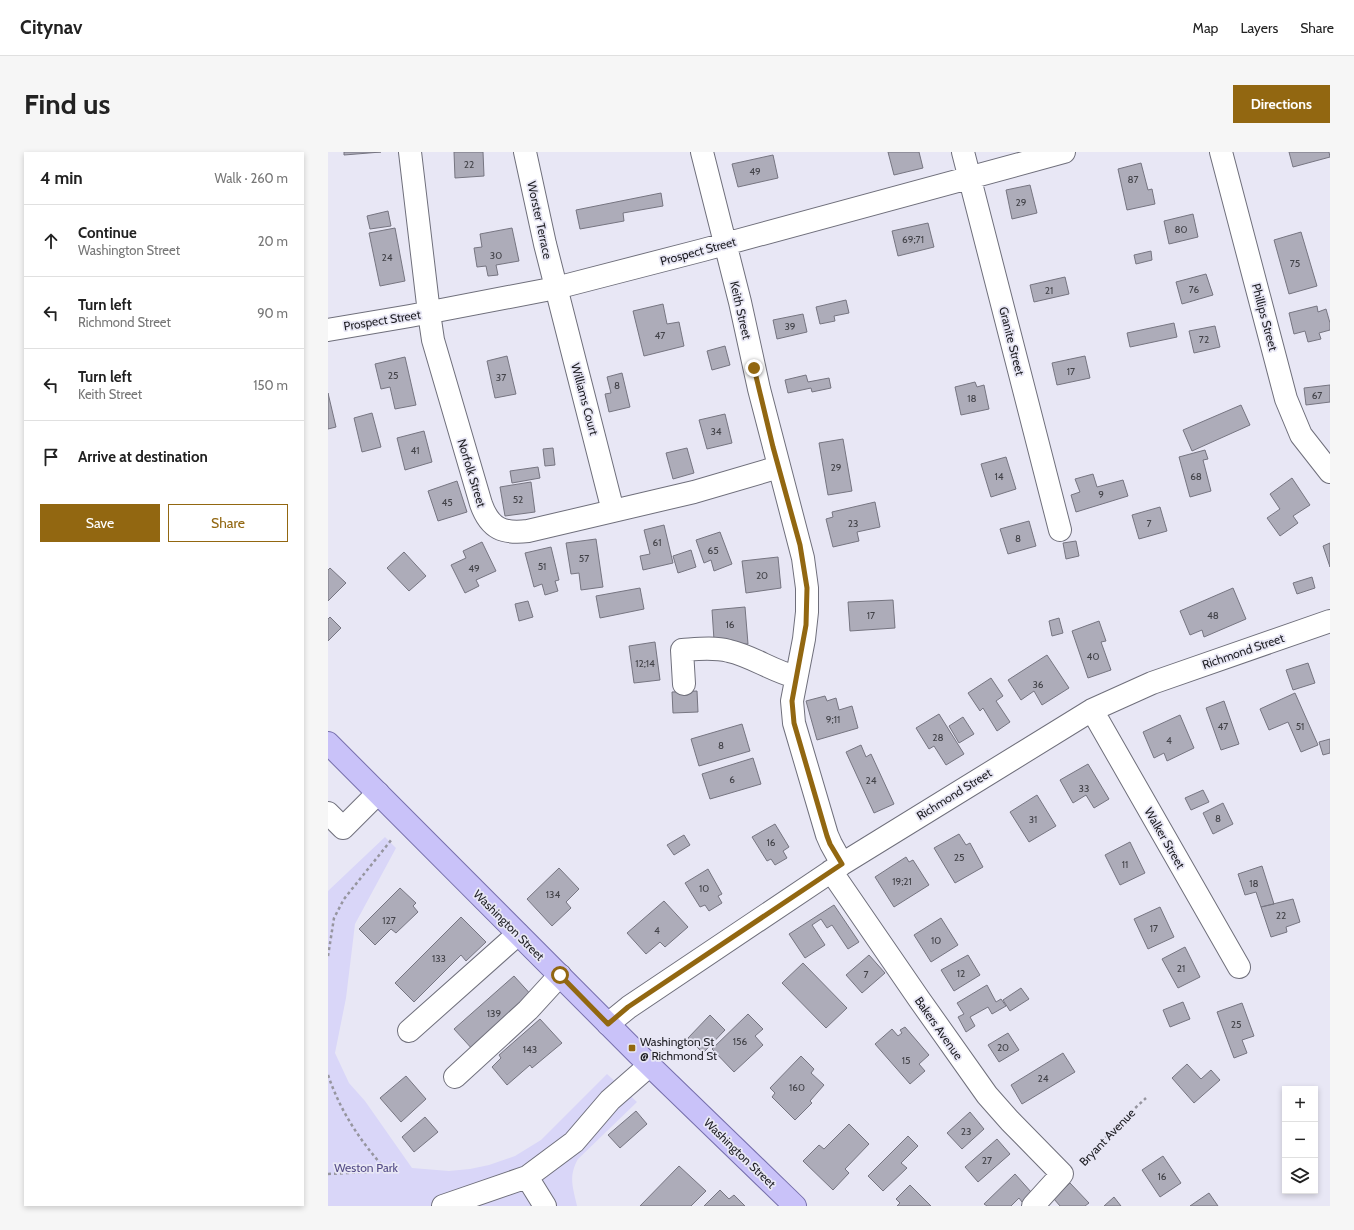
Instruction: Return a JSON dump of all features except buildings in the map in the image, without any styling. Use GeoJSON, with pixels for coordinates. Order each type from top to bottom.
{"type":"FeatureCollection","features":[{"type":"Feature","properties":{"kind":"main road","name":"Washington Street"},"geometry":{"type":"LineString","coordinates":[[331,752],[378,793],[408,822],[650,1066],[795,1206]]}},
{"type":"Feature","properties":{"kind":"street","name":"Norfolk Street"},"geometry":{"type":"LineString","coordinates":[[410,152],[429,313],[437,354],[481,504],[489,520],[501,530],[519,532],[694,492],[779,467]]}},
{"type":"Feature","properties":{"kind":"street","name":"Worster Terrace"},"geometry":{"type":"LineString","coordinates":[[526,152],[544,244],[556,288]]}},
{"type":"Feature","properties":{"kind":"street","name":"Keith Street"},"geometry":{"type":"LineString","coordinates":[[702,152],[779,467],[800,545],[807,588],[806,625],[792,701],[794,723],[827,836],[833,849],[836,867]]}},
{"type":"Feature","properties":{"kind":"street","name":"Granite Street"},"geometry":{"type":"LineString","coordinates":[[964,152],[1060,530]]}},
{"type":"Feature","properties":{"kind":"street","name":"Prospect Street"},"geometry":{"type":"LineString","coordinates":[[328,330],[429,313],[556,288],[725,244],[1064,152]]}},
{"type":"Feature","properties":{"kind":"street","name":"Phillips Street"},"geometry":{"type":"LineString","coordinates":[[1221,152],[1286,399],[1301,434],[1330,472]]}},
{"type":"Feature","properties":{"kind":"street","name":"Williams Court"},"geometry":{"type":"LineString","coordinates":[[556,288],[613,511]]}},
{"type":"Feature","properties":{"kind":"street","name":"Richmond Street"},"geometry":{"type":"LineString","coordinates":[[608,1024],[628,1007],[836,867],[1092,710],[1152,683],[1330,621]]}},
{"type":"Feature","properties":{"kind":"street"},"geometry":{"type":"LineString","coordinates":[[684,684],[682,650],[708,649],[729,651],[750,658],[775,671],[796,677]]}},
{"type":"Feature","properties":{"kind":"street","name":"Walker Street"},"geometry":{"type":"LineString","coordinates":[[1092,710],[1239,967]]}},
{"type":"Feature","properties":{"kind":"street"},"geometry":{"type":"LineString","coordinates":[[331,823],[343,828],[378,793]]}},
{"type":"Feature","properties":{"kind":"street","name":"Bakers Avenue"},"geometry":{"type":"LineString","coordinates":[[836,867],[923,1005],[987,1095],[1010,1121],[1062,1174]]}},
{"type":"Feature","properties":{"kind":"street"},"geometry":{"type":"LineString","coordinates":[[409,1031],[518,934]]}},
{"type":"Feature","properties":{"kind":"street"},"geometry":{"type":"LineString","coordinates":[[455,1077],[528,1010],[560,975]]}},
{"type":"Feature","properties":{"kind":"street"},"geometry":{"type":"LineString","coordinates":[[443,1206],[472,1201],[527,1177],[574,1142],[610,1100],[650,1066]]}},
{"type":"Feature","properties":{"kind":"street"},"geometry":{"type":"LineString","coordinates":[[1033,1206],[1062,1174]]}},
{"type":"Feature","properties":{"kind":"street"},"geometry":{"type":"LineString","coordinates":[[527,1177],[545,1206]]}},
{"type":"Feature","properties":{"kind":"path"},"geometry":{"type":"LineString","coordinates":[[328,956],[334,918],[344,899],[384,847],[408,822]]}},
{"type":"Feature","properties":{"kind":"path"},"geometry":{"type":"LineString","coordinates":[[328,1076],[335,1096],[351,1125],[369,1150],[387,1171],[328,1174]]}},
{"type":"Feature","properties":{"kind":"path","name":"Bryant Avenue"},"geometry":{"type":"LineString","coordinates":[[1062,1174],[1069,1173],[1082,1163],[1120,1122],[1146,1098]]}},
{"type":"Feature","properties":{"kind":"green space","name":"Weston Park"},"geometry":{"type":"Polygon","coordinates":[[[385,837],[396,848],[355,924],[346,998],[335,1053],[349,1083],[365,1101],[412,1168],[449,1171],[489,1165],[515,1156],[541,1140],[607,1074],[637,1102],[578,1159],[572,1177],[577,1206],[328,1206],[328,891],[385,837]]]}},
{"type":"Feature","properties":{"kind":"place","name":"Washington St @ Richmond St"},"geometry":{"type":"Point","coordinates":[632,1048]}},
{"type":"Feature","properties":{"kind":"route"},"geometry":{"type":"LineString","coordinates":[[560,975],[608,1024],[628,1007],[842,864],[827,836],[792,712],[793,690],[806,625],[808,599],[807,588],[800,545],[773,447],[754,368]]}}]}
